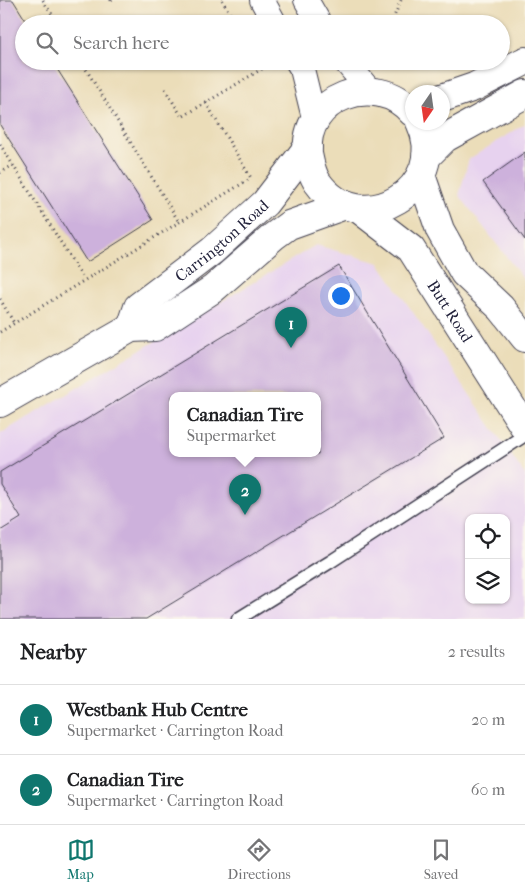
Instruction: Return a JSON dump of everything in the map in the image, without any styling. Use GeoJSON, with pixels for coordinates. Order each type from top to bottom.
{"type":"FeatureCollection","features":[{"type":"Feature","properties":{"kind":"street"},"geometry":{"type":"LineString","coordinates":[[262,0],[270,15]]}},
{"type":"Feature","properties":{"kind":"street"},"geometry":{"type":"LineString","coordinates":[[306,0],[315,15]]}},
{"type":"Feature","properties":{"kind":"street"},"geometry":{"type":"LineString","coordinates":[[510,69],[525,61]]}},
{"type":"Feature","properties":{"kind":"street"},"geometry":{"type":"LineString","coordinates":[[302,70],[315,122]]}},
{"type":"Feature","properties":{"kind":"street"},"geometry":{"type":"LineString","coordinates":[[352,70],[370,91]]}},
{"type":"Feature","properties":{"kind":"street"},"geometry":{"type":"LineString","coordinates":[[450,95],[474,87],[507,70]]}},
{"type":"Feature","properties":{"kind":"street"},"geometry":{"type":"LineString","coordinates":[[308,147],[310,134],[315,122],[325,108],[338,98],[353,92],[370,91],[384,93],[405,104]]}},
{"type":"Feature","properties":{"kind":"street"},"geometry":{"type":"LineString","coordinates":[[424,166],[445,138],[525,94]]}},
{"type":"Feature","properties":{"kind":"street","name":"Butt Road"},"geometry":{"type":"LineString","coordinates":[[423,130],[426,140],[424,166],[440,230],[464,273],[501,308],[525,338]]}},
{"type":"Feature","properties":{"kind":"street","name":"Butt Road"},"geometry":{"type":"LineString","coordinates":[[308,147],[310,166],[317,182],[329,196],[352,207],[411,249],[525,428]]}},
{"type":"Feature","properties":{"kind":"street","name":"Carrington Road"},"geometry":{"type":"LineString","coordinates":[[131,328],[138,307],[212,251],[265,202],[308,147]]}},
{"type":"Feature","properties":{"kind":"street","name":"Carrington Road"},"geometry":{"type":"LineString","coordinates":[[0,403],[131,328],[155,327],[213,289],[289,225],[352,207],[378,208],[396,202],[411,191],[424,166]]}},
{"type":"Feature","properties":{"kind":"lane"},"geometry":{"type":"LineString","coordinates":[[238,619],[338,557],[525,435]]}},
{"type":"Feature","properties":{"kind":"path"},"geometry":{"type":"LineString","coordinates":[[44,0],[53,15]]}},
{"type":"Feature","properties":{"kind":"path"},"geometry":{"type":"LineString","coordinates":[[222,0],[231,15]]}},
{"type":"Feature","properties":{"kind":"path"},"geometry":{"type":"LineString","coordinates":[[395,15],[401,0]]}},
{"type":"Feature","properties":{"kind":"path"},"geometry":{"type":"LineString","coordinates":[[86,70],[179,222]]}},
{"type":"Feature","properties":{"kind":"path"},"geometry":{"type":"LineString","coordinates":[[165,89],[182,117],[260,70]]}},
{"type":"Feature","properties":{"kind":"path"},"geometry":{"type":"LineString","coordinates":[[206,103],[257,185]]}},
{"type":"Feature","properties":{"kind":"path"},"geometry":{"type":"LineString","coordinates":[[0,144],[84,280]]}},
{"type":"Feature","properties":{"kind":"path"},"geometry":{"type":"LineString","coordinates":[[0,173],[13,165]]}},
{"type":"Feature","properties":{"kind":"path"},"geometry":{"type":"LineString","coordinates":[[0,332],[251,178]]}},
{"type":"Feature","properties":{"kind":"path"},"geometry":{"type":"LineString","coordinates":[[0,300],[14,323]]}},
{"type":"Feature","properties":{"kind":"shaded area"},"geometry":{"type":"Polygon","coordinates":[[[525,124],[525,281],[459,195],[469,159],[525,124]]]}},
{"type":"Feature","properties":{"kind":"shaded area"},"geometry":{"type":"Polygon","coordinates":[[[316,245],[379,263],[525,475],[525,619],[0,619],[0,434],[316,245]]]}},
{"type":"Feature","properties":{"kind":"building"},"geometry":{"type":"Polygon","coordinates":[[[0,0],[13,0],[22,15],[15,15],[15,70],[58,70],[153,220],[87,262],[0,125],[0,0]]]}},
{"type":"Feature","properties":{"kind":"building"},"geometry":{"type":"Polygon","coordinates":[[[525,152],[525,240],[483,182],[525,152]]]}},
{"type":"Feature","properties":{"kind":"building"},"geometry":{"type":"Polygon","coordinates":[[[339,266],[444,438],[146,619],[0,619],[0,531],[21,518],[0,484],[0,472],[339,266]]]}},
{"type":"Feature","properties":{"kind":"place","name":"Westbank Hub Centre"},"geometry":{"type":"Point","coordinates":[291,348]}},
{"type":"Feature","properties":{"kind":"place","name":"Canadian Tire"},"geometry":{"type":"Point","coordinates":[245,515]}}]}
